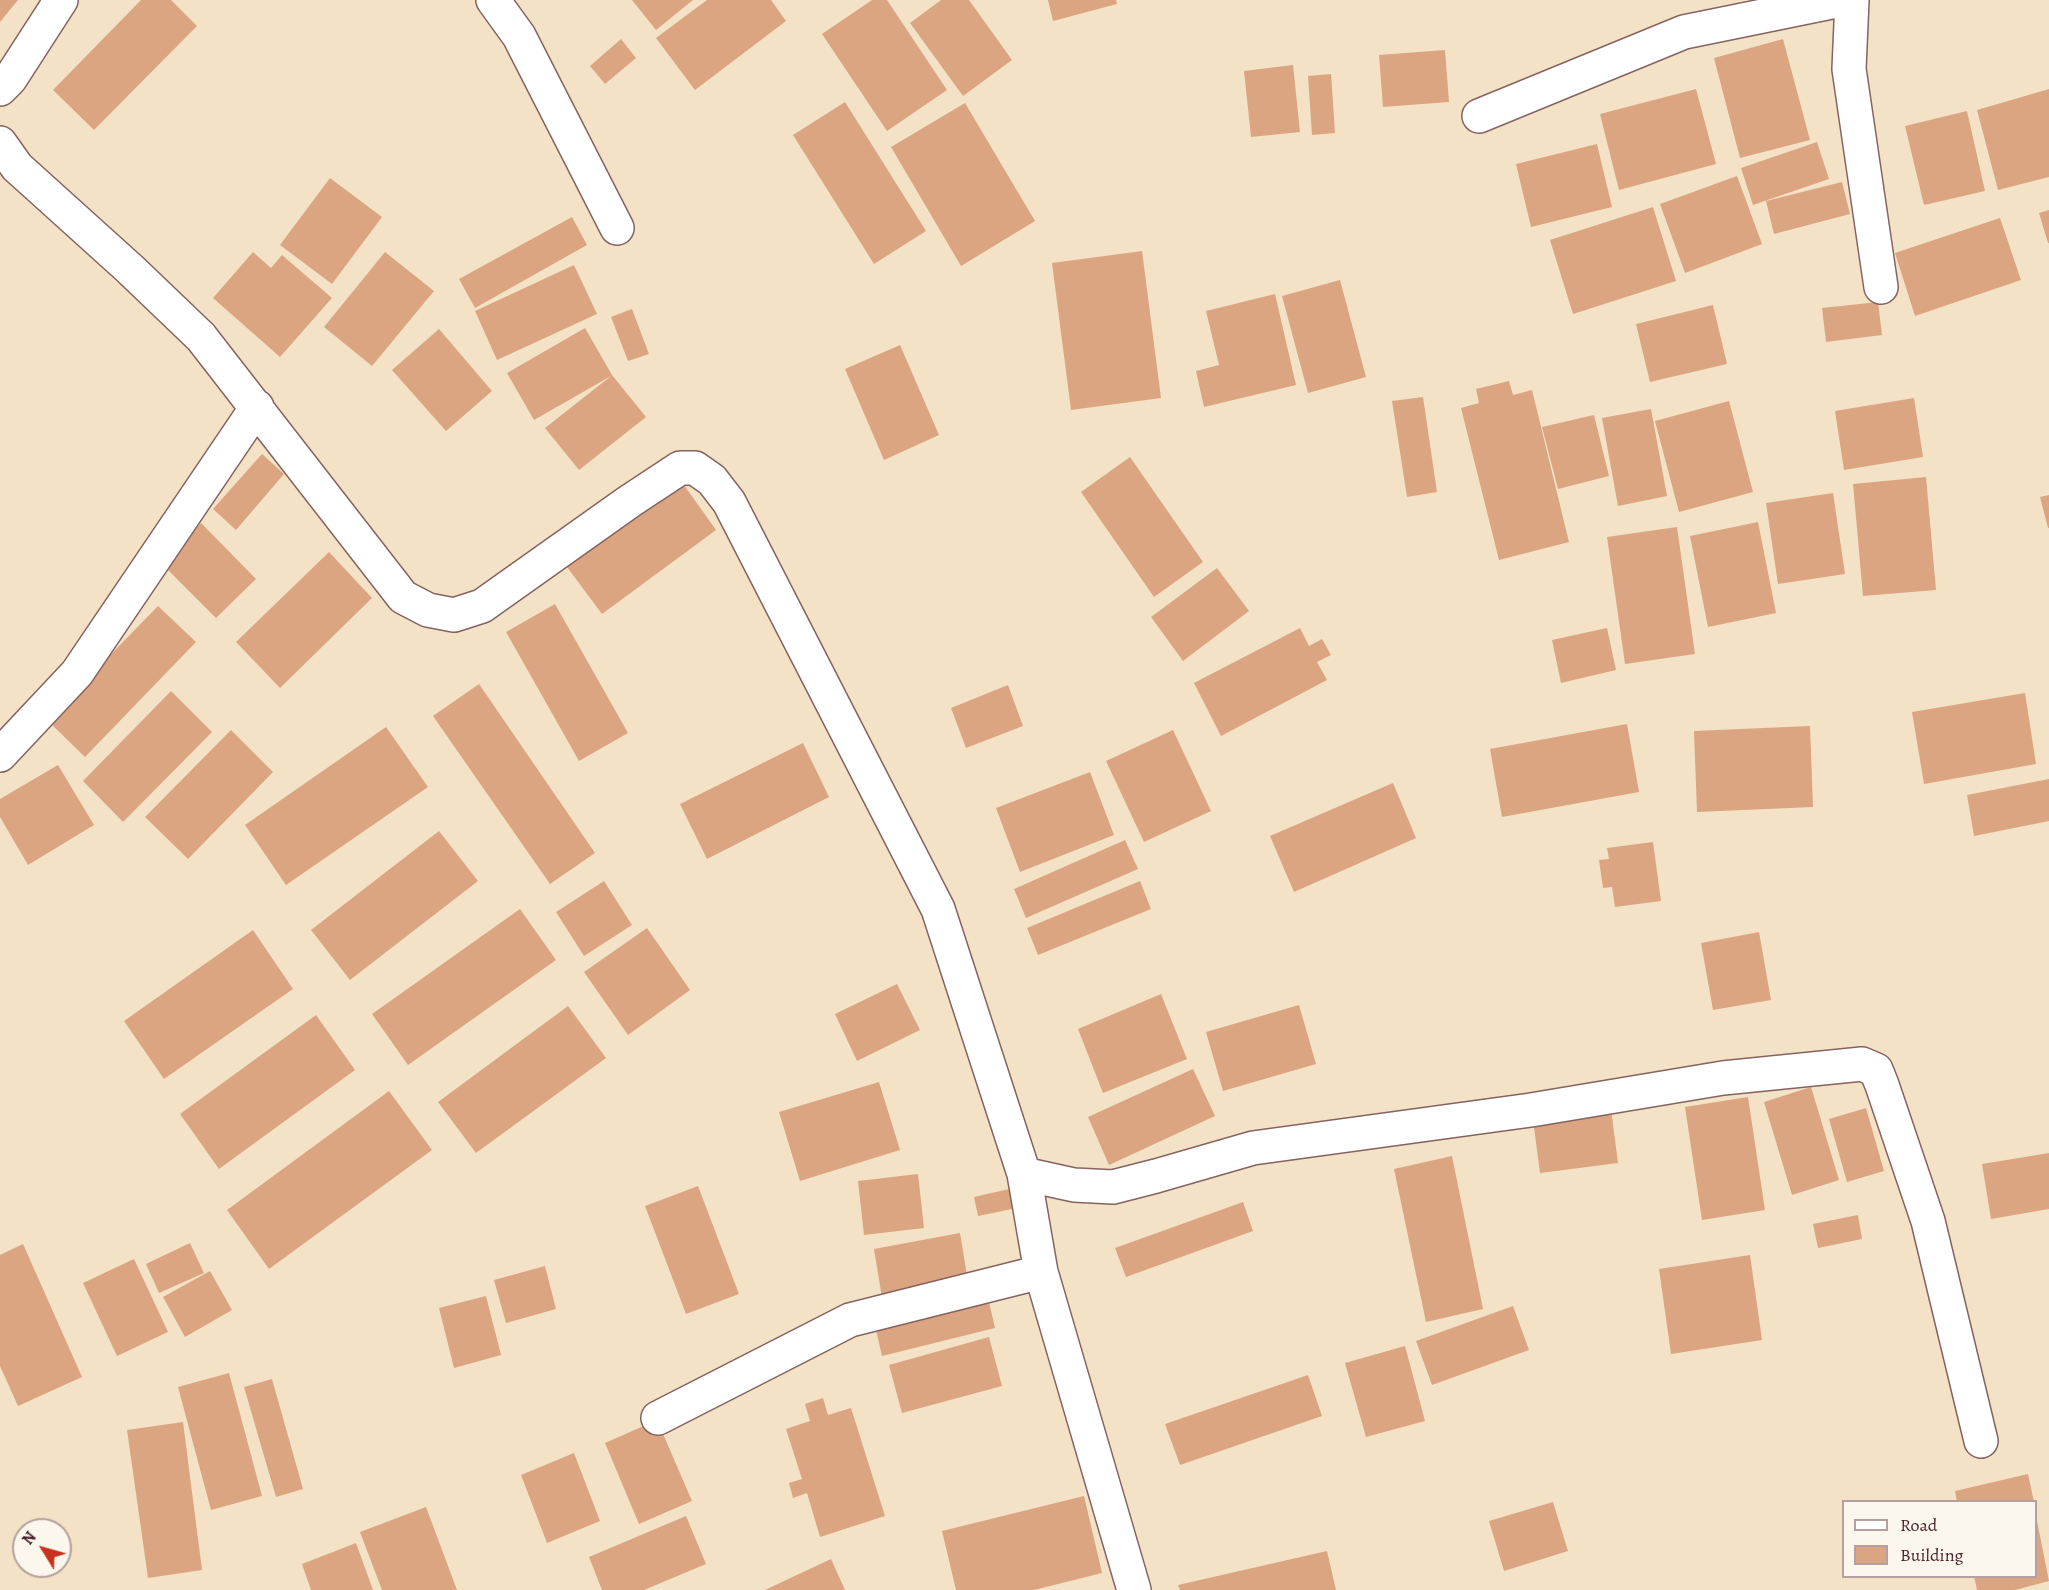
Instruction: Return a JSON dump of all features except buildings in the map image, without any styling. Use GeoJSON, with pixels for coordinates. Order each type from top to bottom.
{"type":"FeatureCollection","features":[{"type":"Feature","properties":{"kind":"street"},"geometry":{"type":"LineString","coordinates":[[0,89],[10,79],[61,0]]}},
{"type":"Feature","properties":{"kind":"street"},"geometry":{"type":"LineString","coordinates":[[493,0],[519,36],[617,228]]}},
{"type":"Feature","properties":{"kind":"street"},"geometry":{"type":"LineString","coordinates":[[1479,116],[1684,32],[1841,0]]}},
{"type":"Feature","properties":{"kind":"street"},"geometry":{"type":"LineString","coordinates":[[1852,0],[1849,69],[1881,287]]}},
{"type":"Feature","properties":{"kind":"street"},"geometry":{"type":"LineString","coordinates":[[0,143],[17,167],[201,337],[403,597],[428,610],[454,615],[482,606],[680,468],[695,468],[712,480],[729,502],[938,909],[1024,1174],[1041,1272],[1134,1590]]}},
{"type":"Feature","properties":{"kind":"street"},"geometry":{"type":"LineString","coordinates":[[0,755],[77,673],[257,407]]}},
{"type":"Feature","properties":{"kind":"street"},"geometry":{"type":"LineString","coordinates":[[1024,1174],[1074,1185],[1113,1187],[1253,1148],[1519,1112],[1724,1078],[1862,1064],[1876,1070],[1928,1221],[1981,1441]]}},
{"type":"Feature","properties":{"kind":"street"},"geometry":{"type":"LineString","coordinates":[[658,1418],[850,1320],[1041,1272]]}}]}
